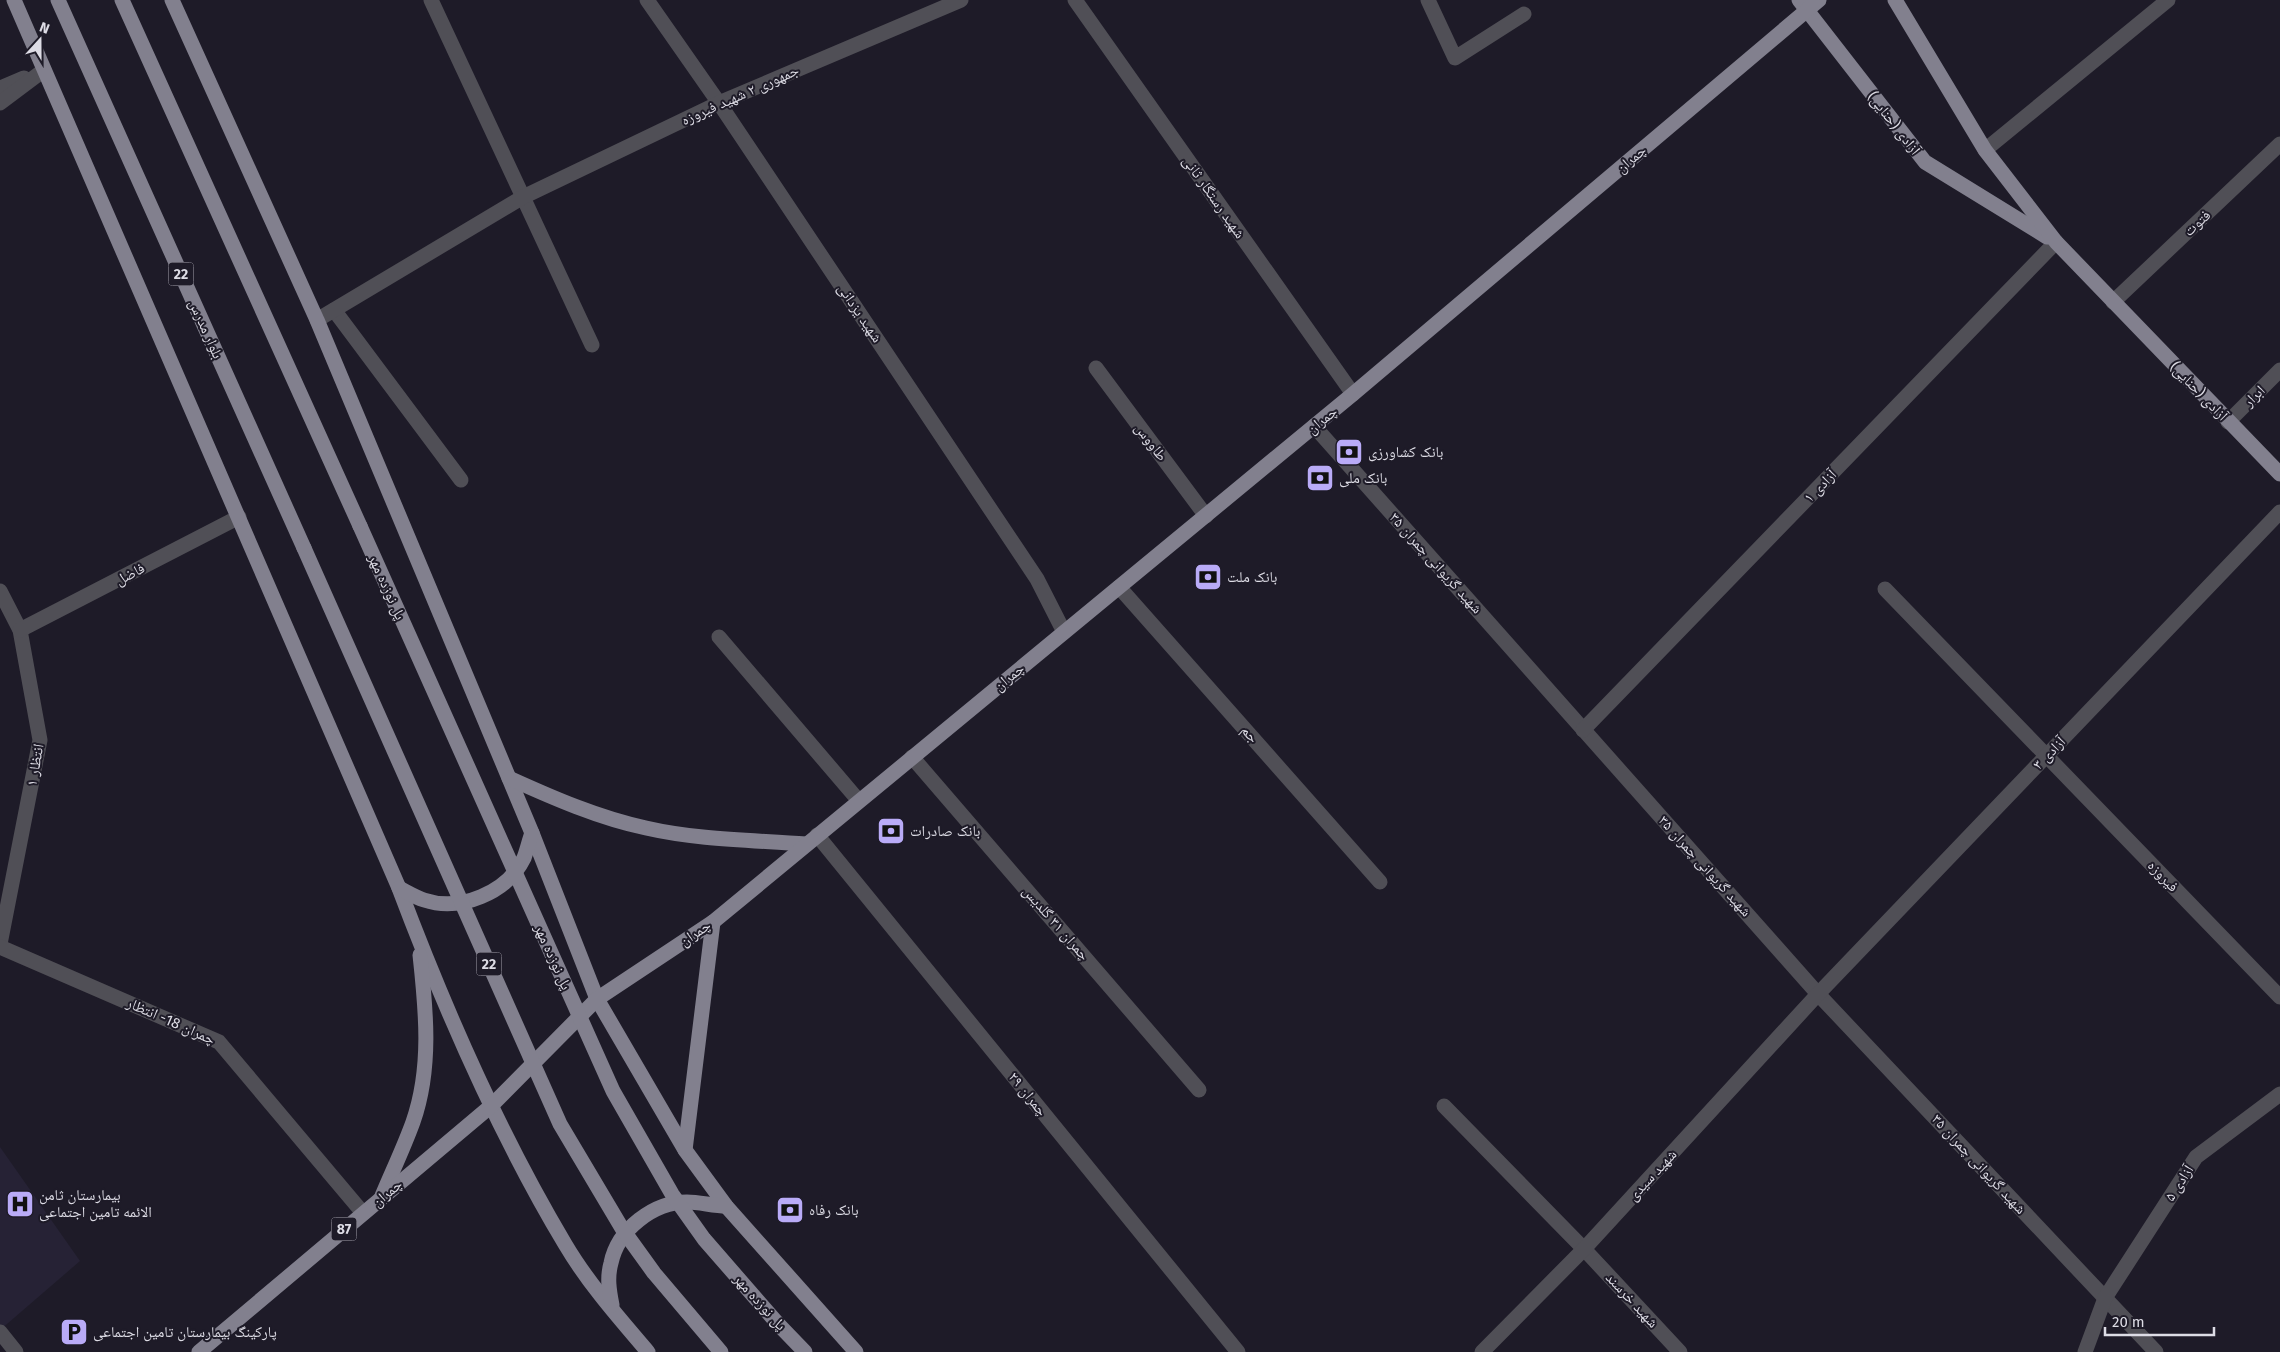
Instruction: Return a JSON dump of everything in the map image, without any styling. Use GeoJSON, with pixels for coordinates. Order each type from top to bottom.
{"type":"FeatureCollection","features":[{"type":"Feature","properties":{"kind":"main road"},"geometry":{"type":"LineString","coordinates":[[14,0],[239,517],[491,1106],[566,1245],[613,1312],[648,1352]]}},
{"type":"Feature","properties":{"kind":"main road","name":"بلوار مدرس"},"geometry":{"type":"LineString","coordinates":[[58,0],[560,1124],[623,1230],[654,1273],[721,1352]]}},
{"type":"Feature","properties":{"kind":"main road","name":"پل نوزده مهر"},"geometry":{"type":"LineString","coordinates":[[122,0],[613,1091],[672,1194],[704,1239],[805,1352]]}},
{"type":"Feature","properties":{"kind":"main road"},"geometry":{"type":"LineString","coordinates":[[172,0],[317,320],[532,832],[597,999],[685,1150],[726,1206],[856,1352]]}},
{"type":"Feature","properties":{"kind":"main road","name":"چمران"},"geometry":{"type":"LineString","coordinates":[[199,1352],[491,1106],[597,999],[713,922],[1353,394],[1802,6],[1819,0]]}},
{"type":"Feature","properties":{"kind":"main road","name":"آزادی (حنایی)"},"geometry":{"type":"LineString","coordinates":[[1895,0],[1985,150],[2056,242],[2280,474]]}},
{"type":"Feature","properties":{"kind":"main road","name":"آزادی (حنایی)"},"geometry":{"type":"LineString","coordinates":[[1802,6],[1925,162],[2056,242]]}},
{"type":"Feature","properties":{"kind":"main road"},"geometry":{"type":"LineString","coordinates":[[509,778],[595,814],[646,828],[698,836],[812,840]]}},
{"type":"Feature","properties":{"kind":"main road"},"geometry":{"type":"LineString","coordinates":[[399,888],[425,900],[453,904],[481,898],[506,882],[523,860],[532,832]]}},
{"type":"Feature","properties":{"kind":"main road"},"geometry":{"type":"LineString","coordinates":[[685,1150],[713,922]]}},
{"type":"Feature","properties":{"kind":"main road"},"geometry":{"type":"LineString","coordinates":[[381,1198],[413,1121],[424,1076],[426,1016],[418,938]]}},
{"type":"Feature","properties":{"kind":"main road"},"geometry":{"type":"LineString","coordinates":[[613,1312],[608,1287],[611,1261],[622,1238],[639,1219],[662,1207],[687,1202],[726,1206]]}},
{"type":"Feature","properties":{"kind":"street"},"geometry":{"type":"LineString","coordinates":[[431,0],[592,345]]}},
{"type":"Feature","properties":{"kind":"street","name":"شهید یزدانی"},"geometry":{"type":"LineString","coordinates":[[647,0],[719,103],[1037,579],[1064,632]]}},
{"type":"Feature","properties":{"kind":"street","name":"جمهوری ۲ شهید فیروزه"},"geometry":{"type":"LineString","coordinates":[[317,320],[523,197],[719,103],[961,0]]}},
{"type":"Feature","properties":{"kind":"street","name":"شهید رستگار ثانی"},"geometry":{"type":"LineString","coordinates":[[1075,0],[1353,394]]}},
{"type":"Feature","properties":{"kind":"street"},"geometry":{"type":"LineString","coordinates":[[1428,0],[1455,58],[1524,14]]}},
{"type":"Feature","properties":{"kind":"street"},"geometry":{"type":"LineString","coordinates":[[1985,150],[2168,0]]}},
{"type":"Feature","properties":{"kind":"street"},"geometry":{"type":"LineString","coordinates":[[0,88],[44,70]]}},
{"type":"Feature","properties":{"kind":"street"},"geometry":{"type":"LineString","coordinates":[[0,103],[44,70]]}},
{"type":"Feature","properties":{"kind":"street","name":"فتوت"},"geometry":{"type":"LineString","coordinates":[[2113,302],[2280,144]]}},
{"type":"Feature","properties":{"kind":"street","name":"آزادی ۱"},"geometry":{"type":"LineString","coordinates":[[1583,730],[2056,242]]}},
{"type":"Feature","properties":{"kind":"street"},"geometry":{"type":"LineString","coordinates":[[334,310],[461,480]]}},
{"type":"Feature","properties":{"kind":"street","name":"طاووس"},"geometry":{"type":"LineString","coordinates":[[1096,368],[1206,516]]}},
{"type":"Feature","properties":{"kind":"street","name":"ابرار"},"geometry":{"type":"LineString","coordinates":[[2228,422],[2280,370]]}},
{"type":"Feature","properties":{"kind":"street","name":"شهید گریوانی چمران ۳۵"},"geometry":{"type":"LineString","coordinates":[[1314,426],[1818,994],[2156,1352]]}},
{"type":"Feature","properties":{"kind":"street","name":"آزادی ۳"},"geometry":{"type":"LineString","coordinates":[[1818,994],[2280,512]]}},
{"type":"Feature","properties":{"kind":"street","name":"فاضل"},"geometry":{"type":"LineString","coordinates":[[20,630],[239,517]]}},
{"type":"Feature","properties":{"kind":"street","name":"جم"},"geometry":{"type":"LineString","coordinates":[[1120,587],[1380,882]]}},
{"type":"Feature","properties":{"kind":"street","name":"فیروزه"},"geometry":{"type":"LineString","coordinates":[[1885,589],[2280,997]]}},
{"type":"Feature","properties":{"kind":"street","name":"انتظار ۱"},"geometry":{"type":"LineString","coordinates":[[0,591],[20,630],[40,740],[0,945]]}},
{"type":"Feature","properties":{"kind":"street"},"geometry":{"type":"LineString","coordinates":[[719,637],[859,801]]}},
{"type":"Feature","properties":{"kind":"street","name":"چمران ۳۱ گلدیس"},"geometry":{"type":"LineString","coordinates":[[912,757],[1199,1090]]}},
{"type":"Feature","properties":{"kind":"street","name":"چمران ۲۹"},"geometry":{"type":"LineString","coordinates":[[812,840],[1238,1352]]}},
{"type":"Feature","properties":{"kind":"street","name":"چمران 18- انتظار"},"geometry":{"type":"LineString","coordinates":[[0,945],[219,1042],[363,1213]]}},
{"type":"Feature","properties":{"kind":"street","name":"شهید سیدی"},"geometry":{"type":"LineString","coordinates":[[1482,1352],[1584,1249],[1818,994]]}},
{"type":"Feature","properties":{"kind":"street","name":"آزادی ۵"},"geometry":{"type":"LineString","coordinates":[[2085,1352],[2105,1298],[2196,1157],[2280,1094]]}},
{"type":"Feature","properties":{"kind":"street","name":"شهید خرسند"},"geometry":{"type":"LineString","coordinates":[[1444,1106],[1584,1249],[1680,1352]]}},
{"type":"Feature","properties":{"kind":"street"},"geometry":{"type":"LineString","coordinates":[[0,1332],[16,1352]]}},
{"type":"Feature","properties":{"kind":"shaded area","name":"بیمارستان ثامن الائمه تامین اجتماعی"},"geometry":{"type":"Polygon","coordinates":[[[0,1147],[80,1261],[0,1330],[0,1147]]]}},
{"type":"Feature","properties":{"kind":"place","name":"بانک کشاورزی"},"geometry":{"type":"Point","coordinates":[1349,452]}},
{"type":"Feature","properties":{"kind":"place","name":"بانک ملی"},"geometry":{"type":"Point","coordinates":[1320,478]}},
{"type":"Feature","properties":{"kind":"place","name":"بانک ملت"},"geometry":{"type":"Point","coordinates":[1208,577]}},
{"type":"Feature","properties":{"kind":"place","name":"بانک صادرات"},"geometry":{"type":"Point","coordinates":[891,831]}},
{"type":"Feature","properties":{"kind":"place","name":"بیمارستان ثامن الائمه تامین اجتماعی"},"geometry":{"type":"Point","coordinates":[20,1204]}},
{"type":"Feature","properties":{"kind":"place","name":"بانک رفاه"},"geometry":{"type":"Point","coordinates":[790,1210]}},
{"type":"Feature","properties":{"kind":"place","name":"پارکینگ بیمارستان تامین اجتماعی"},"geometry":{"type":"Point","coordinates":[74,1332]}}]}
